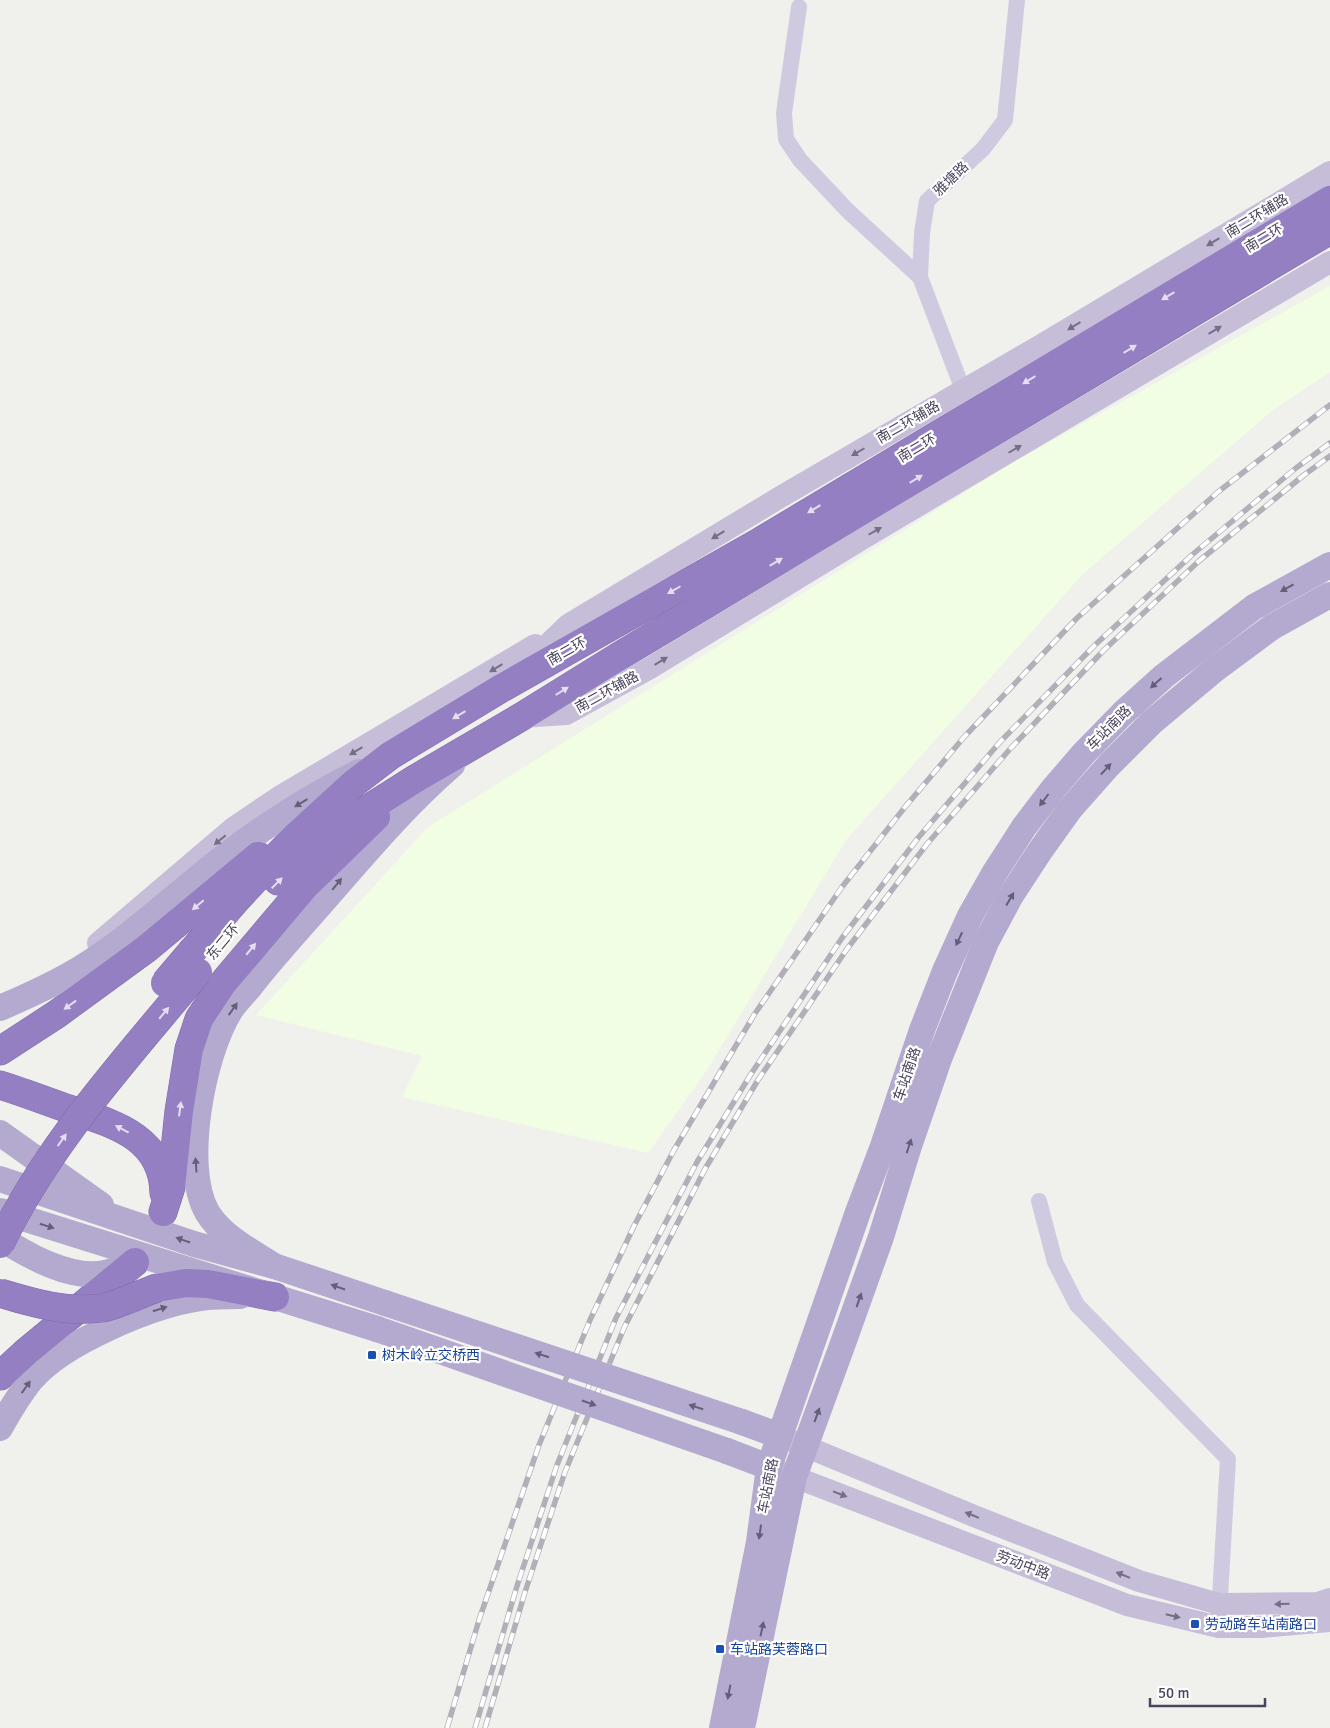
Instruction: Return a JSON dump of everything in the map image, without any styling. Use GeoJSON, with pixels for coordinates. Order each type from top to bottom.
{"type":"FeatureCollection","features":[{"type":"Feature","properties":{"kind":"highway","name":"南二环"},"geometry":{"type":"LineString","coordinates":[[500,689],[761,541],[1263,238],[1330,200]]}},
{"type":"Feature","properties":{"kind":"highway","name":"南二环"},"geometry":{"type":"LineString","coordinates":[[521,717],[629,650],[1330,230]]}},
{"type":"Feature","properties":{"kind":"highway","name":"东二环"},"geometry":{"type":"LineString","coordinates":[[0,1204],[18,1172],[45,1132],[101,1060],[237,898],[295,837],[353,784],[391,755],[500,689]]}},
{"type":"Feature","properties":{"kind":"highway","name":"东二环"},"geometry":{"type":"LineString","coordinates":[[0,1244],[35,1181],[88,1105],[258,901],[302,857],[333,831],[415,779],[521,717]]}},
{"type":"Feature","properties":{"kind":"highway"},"geometry":{"type":"LineString","coordinates":[[0,1085],[121,1127],[141,1140],[155,1157],[163,1177],[164,1212],[171,1187],[189,1050],[199,1019],[228,976],[305,886],[415,779]]}},
{"type":"Feature","properties":{"kind":"highway"},"geometry":{"type":"LineString","coordinates":[[0,1051],[57,1014],[138,955],[268,848],[321,813]]}},
{"type":"Feature","properties":{"kind":"highway"},"geometry":{"type":"LineString","coordinates":[[0,1376],[26,1352],[135,1262]]}},
{"type":"Feature","properties":{"kind":"highway"},"geometry":{"type":"LineString","coordinates":[[0,1292],[48,1306],[77,1310],[103,1307],[156,1288],[186,1283],[208,1284],[276,1296]]}},
{"type":"Feature","properties":{"kind":"main road","name":"南二环辅路"},"geometry":{"type":"LineString","coordinates":[[500,689],[568,625],[1330,172]]}},
{"type":"Feature","properties":{"kind":"main road","name":"南二环辅路"},"geometry":{"type":"LineString","coordinates":[[521,717],[566,714],[650,668],[865,536],[1330,262]]}},
{"type":"Feature","properties":{"kind":"main road","name":"车站南路"},"geometry":{"type":"LineString","coordinates":[[722,1728],[759,1542],[769,1467],[883,1146],[922,1030],[944,971],[970,916],[1024,827],[1053,789],[1122,713],[1164,676],[1254,607],[1330,564]]}},
{"type":"Feature","properties":{"kind":"main road","name":"车站南路"},"geometry":{"type":"LineString","coordinates":[[742,1728],[794,1477],[881,1237],[921,1111],[968,984],[986,942],[1010,897],[1040,851],[1070,808],[1109,765],[1152,722],[1214,670],[1272,627],[1330,595]]}},
{"type":"Feature","properties":{"kind":"main road"},"geometry":{"type":"LineString","coordinates":[[0,994],[41,979],[67,964],[104,938],[234,828],[279,796],[568,625]]}},
{"type":"Feature","properties":{"kind":"main road"},"geometry":{"type":"LineString","coordinates":[[274,1266],[241,1245],[222,1230],[207,1212],[200,1192],[196,1172],[195,1151],[200,1104],[208,1066],[218,1036],[230,1011],[260,973],[388,826],[418,796],[480,742]]}},
{"type":"Feature","properties":{"kind":"main road"},"geometry":{"type":"LineString","coordinates":[[0,1008],[39,992],[82,967],[131,933],[224,857],[279,817],[313,796],[391,755]]}},
{"type":"Feature","properties":{"kind":"main road"},"geometry":{"type":"LineString","coordinates":[[0,1132],[122,1220]]}},
{"type":"Feature","properties":{"kind":"main road"},"geometry":{"type":"LineString","coordinates":[[0,1180],[194,1244],[274,1266]]}},
{"type":"Feature","properties":{"kind":"main road","name":"劳动中路"},"geometry":{"type":"LineString","coordinates":[[0,1211],[377,1329],[727,1450],[1127,1605],[1219,1627],[1261,1627],[1330,1621]]}},
{"type":"Feature","properties":{"kind":"main road"},"geometry":{"type":"LineString","coordinates":[[0,1238],[43,1262],[80,1274],[104,1273],[135,1262]]}},
{"type":"Feature","properties":{"kind":"main road","name":"劳动中路"},"geometry":{"type":"LineString","coordinates":[[274,1266],[742,1422],[1139,1582],[1219,1604],[1318,1602],[1330,1599]]}},
{"type":"Feature","properties":{"kind":"main road"},"geometry":{"type":"LineString","coordinates":[[0,1428],[11,1408],[32,1379],[50,1363],[75,1346],[114,1325],[180,1302],[202,1298],[276,1296]]}},
{"type":"Feature","properties":{"kind":"street","name":"雅塘路"},"geometry":{"type":"LineString","coordinates":[[963,390],[920,277],[922,233],[927,201],[982,149],[1005,120],[1017,0]]}},
{"type":"Feature","properties":{"kind":"street"},"geometry":{"type":"LineString","coordinates":[[799,6],[784,113],[786,139],[800,160],[848,211],[920,277]]}},
{"type":"Feature","properties":{"kind":"street"},"geometry":{"type":"LineString","coordinates":[[1039,1201],[1055,1262],[1076,1305],[1228,1459],[1219,1627]]}},
{"type":"Feature","properties":{"kind":"shaded area"},"geometry":{"type":"Polygon","coordinates":[[[1330,286],[1330,372],[1273,410],[1083,574],[846,840],[707,1070],[648,1153],[402,1097],[422,1056],[256,1015],[428,827],[1012,463],[1330,286]]]}},
{"type":"Feature","properties":{"kind":"railway"},"geometry":{"type":"LineString","coordinates":[[447,1728],[479,1620],[539,1445],[590,1320],[634,1226],[674,1150],[754,1015],[842,887],[905,807],[965,736],[1077,618],[1218,492],[1330,405]]}},
{"type":"Feature","properties":{"kind":"railway"},"geometry":{"type":"LineString","coordinates":[[475,1728],[517,1586],[557,1465],[616,1318],[697,1162],[751,1074],[842,938],[918,838],[1000,742],[1095,645],[1193,554],[1296,468],[1330,443]]}},
{"type":"Feature","properties":{"kind":"railway"},"geometry":{"type":"LineString","coordinates":[[485,1728],[525,1592],[565,1472],[624,1328],[705,1169],[758,1080],[847,949],[927,844],[1010,749],[1103,651],[1199,561],[1330,456]]}},
{"type":"Feature","properties":{"kind":"place","name":"树木岭立交桥西"},"geometry":{"type":"Point","coordinates":[372,1355]}},
{"type":"Feature","properties":{"kind":"place","name":"劳动路车站南路口"},"geometry":{"type":"Point","coordinates":[1195,1624]}},
{"type":"Feature","properties":{"kind":"place","name":"车站路芙蓉路口"},"geometry":{"type":"Point","coordinates":[720,1649]}}]}
